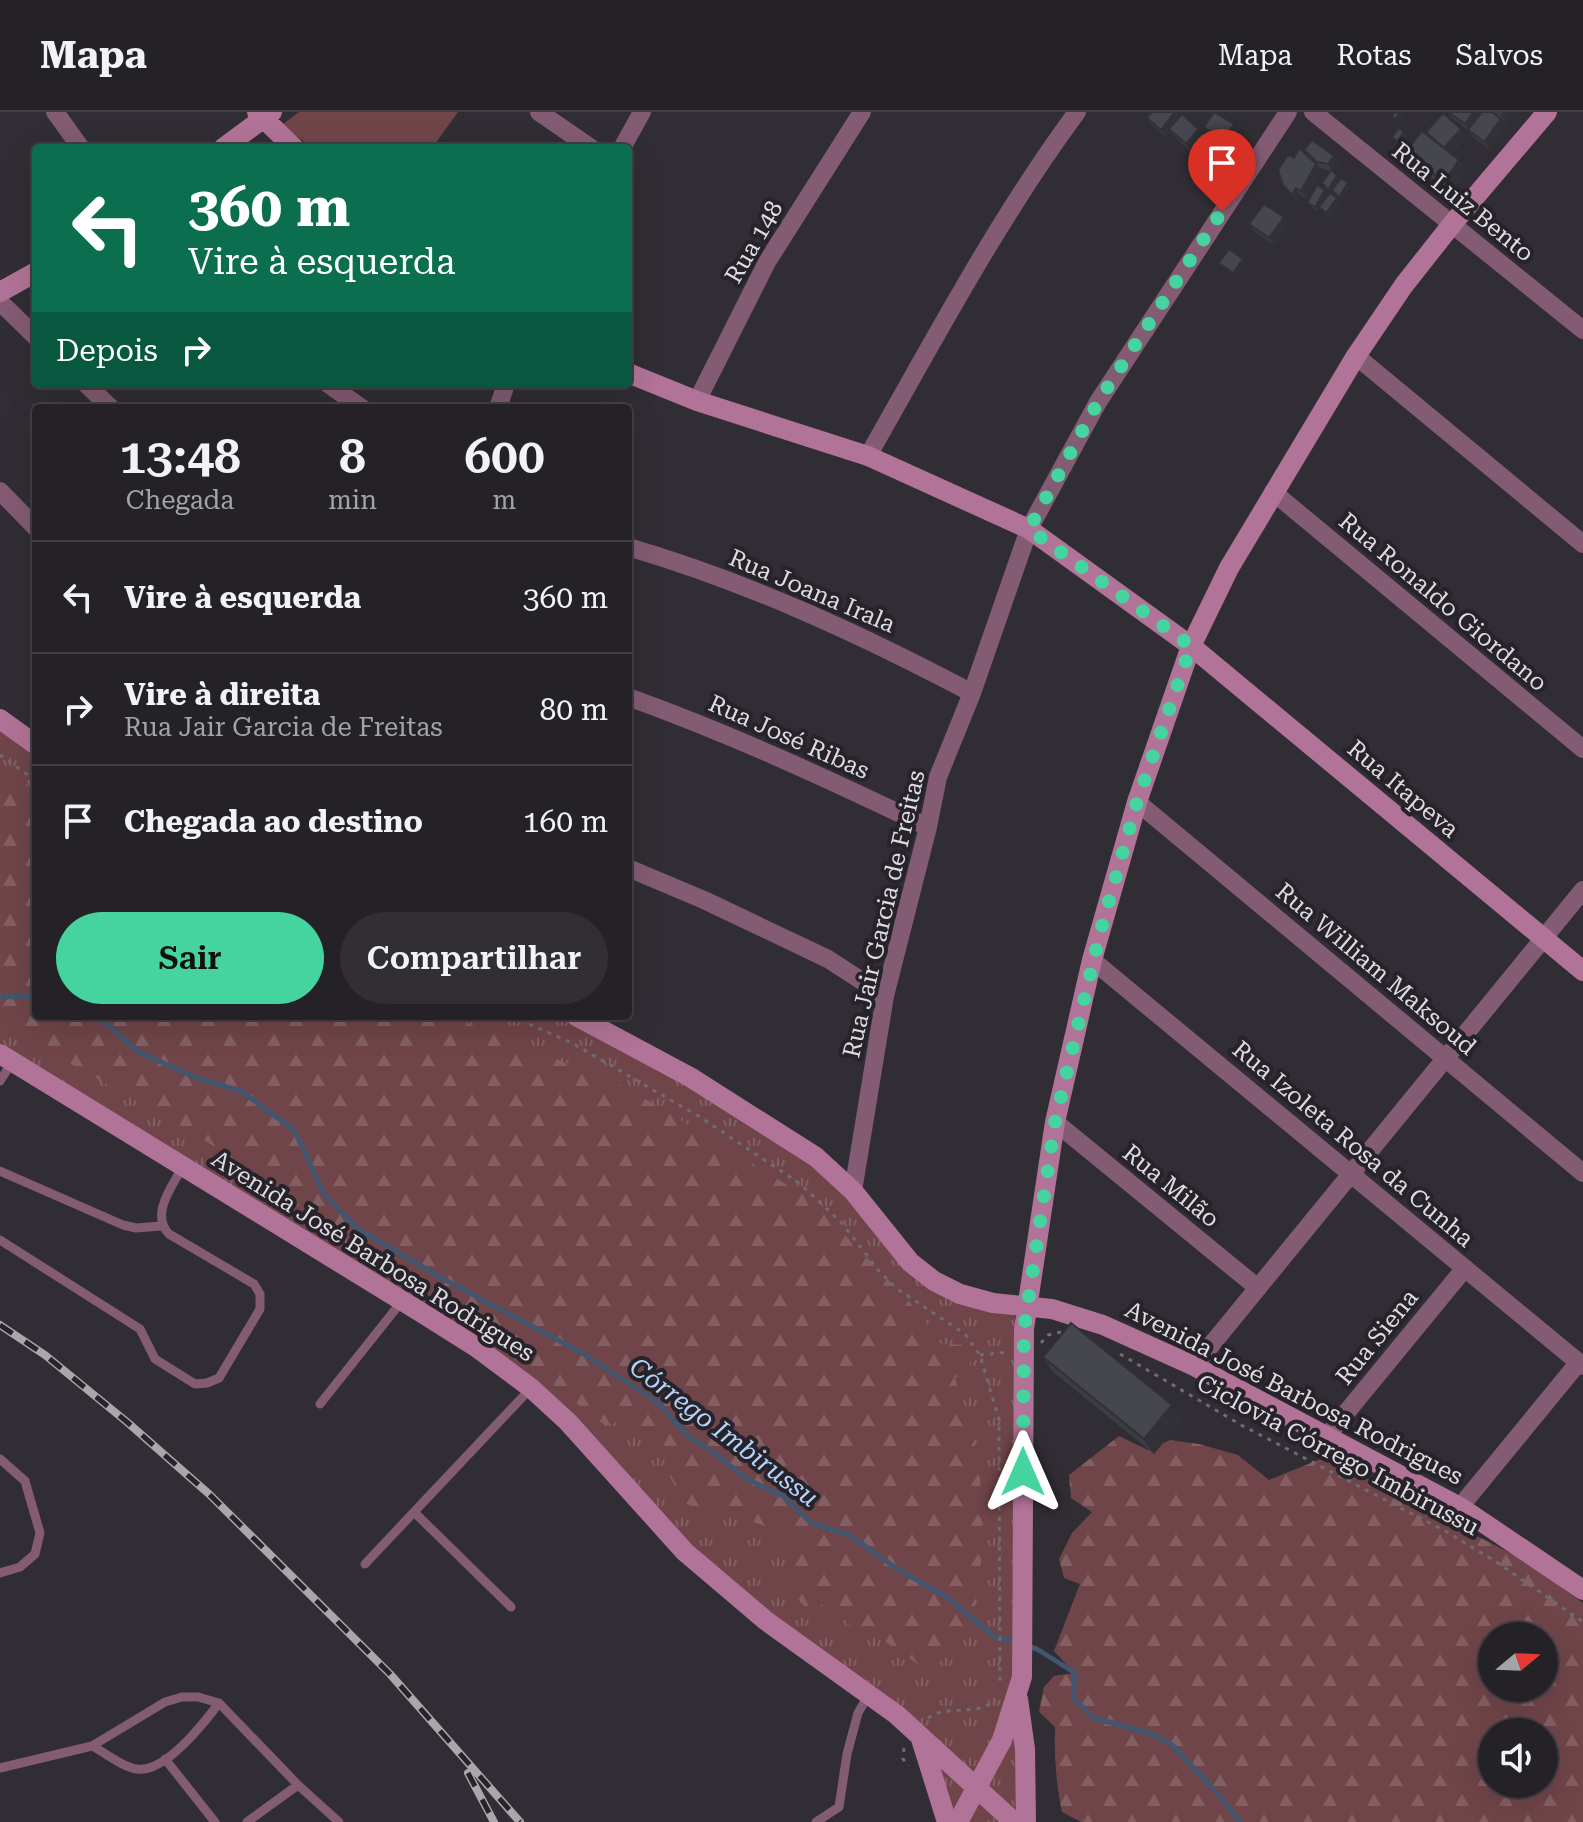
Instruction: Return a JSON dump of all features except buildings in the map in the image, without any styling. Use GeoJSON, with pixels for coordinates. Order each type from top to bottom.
{"type":"FeatureCollection","features":[{"type":"Feature","properties":{"kind":"street"},"geometry":{"type":"LineString","coordinates":[[55,112],[78,144]]}},
{"type":"Feature","properties":{"kind":"street"},"geometry":{"type":"LineString","coordinates":[[539,112],[585,144]]}},
{"type":"Feature","properties":{"kind":"street"},"geometry":{"type":"LineString","coordinates":[[624,144],[642,112]]}},
{"type":"Feature","properties":{"kind":"street","name":"Rua 148"},"geometry":{"type":"LineString","coordinates":[[697,401],[767,262],[862,112]]}},
{"type":"Feature","properties":{"kind":"street"},"geometry":{"type":"LineString","coordinates":[[868,456],[964,288],[1077,112]]}},
{"type":"Feature","properties":{"kind":"street","name":"Rua Jair Garcia de Freitas"},"geometry":{"type":"LineString","coordinates":[[853,1191],[885,996],[938,777],[972,693],[1029,529],[1098,402],[1288,112]]}},
{"type":"Feature","properties":{"kind":"street","name":"Rua Luiz Bento"},"geometry":{"type":"LineString","coordinates":[[1313,112],[1583,330]]}},
{"type":"Feature","properties":{"kind":"street"},"geometry":{"type":"LineString","coordinates":[[958,1822],[1002,1740],[1013,1689],[1022,1622],[1026,1305],[1055,1122],[1092,960],[1137,802],[1191,646],[1229,568],[1273,492],[1356,356],[1404,285],[1547,112]]}},
{"type":"Feature","properties":{"kind":"street"},"geometry":{"type":"LineString","coordinates":[[228,144],[264,114],[290,144]]}},
{"type":"Feature","properties":{"kind":"street"},"geometry":{"type":"LineString","coordinates":[[0,292],[32,274]]}},
{"type":"Feature","properties":{"kind":"street"},"geometry":{"type":"LineString","coordinates":[[0,302],[32,333]]}},
{"type":"Feature","properties":{"kind":"street"},"geometry":{"type":"LineString","coordinates":[[1356,356],[1583,544]]}},
{"type":"Feature","properties":{"kind":"street","name":"Rua Itapeva"},"geometry":{"type":"LineString","coordinates":[[632,375],[697,401],[868,456],[1029,529],[1191,646],[1583,971]]}},
{"type":"Feature","properties":{"kind":"street"},"geometry":{"type":"LineString","coordinates":[[90,388],[107,404]]}},
{"type":"Feature","properties":{"kind":"street"},"geometry":{"type":"LineString","coordinates":[[334,388],[356,404]]}},
{"type":"Feature","properties":{"kind":"street"},"geometry":{"type":"LineString","coordinates":[[0,491],[32,524]]}},
{"type":"Feature","properties":{"kind":"street","name":"Rua Ronaldo Giordano"},"geometry":{"type":"LineString","coordinates":[[1273,492],[1583,749]]}},
{"type":"Feature","properties":{"kind":"street","name":"Rua Joana Irala"},"geometry":{"type":"LineString","coordinates":[[632,548],[688,565],[871,640],[972,693]]}},
{"type":"Feature","properties":{"kind":"street","name":"Rua José Ribas"},"geometry":{"type":"LineString","coordinates":[[632,698],[690,719],[818,774],[928,827]]}},
{"type":"Feature","properties":{"kind":"street"},"geometry":{"type":"LineString","coordinates":[[0,719],[32,742]]}},
{"type":"Feature","properties":{"kind":"street","name":"Rua William Maksoud"},"geometry":{"type":"LineString","coordinates":[[1137,802],[1583,1173]]}},
{"type":"Feature","properties":{"kind":"street"},"geometry":{"type":"LineString","coordinates":[[632,870],[828,959],[885,996]]}},
{"type":"Feature","properties":{"kind":"street"},"geometry":{"type":"LineString","coordinates":[[1194,1366],[1583,890]]}},
{"type":"Feature","properties":{"kind":"street","name":"Rua Izoleta Rosa da Cunha"},"geometry":{"type":"LineString","coordinates":[[1092,960],[1581,1364]]}},
{"type":"Feature","properties":{"kind":"street","name":"Avenida José Barbosa Rodrigues"},"geometry":{"type":"LineString","coordinates":[[583,1020],[690,1077],[816,1157],[853,1191],[890,1241],[934,1281],[960,1294],[993,1303],[1052,1309],[1103,1325],[1194,1366],[1460,1507],[1581,1584]]}},
{"type":"Feature","properties":{"kind":"street","name":"Avenida José Barbosa Rodrigues"},"geometry":{"type":"LineString","coordinates":[[6,1058],[476,1347],[531,1388],[568,1422],[685,1552],[765,1620],[869,1694],[920,1735],[1014,1822]]}},
{"type":"Feature","properties":{"kind":"street","name":"Rua Milão"},"geometry":{"type":"LineString","coordinates":[[1055,1122],[1258,1288]]}},
{"type":"Feature","properties":{"kind":"street","name":"Rua Siena"},"geometry":{"type":"LineString","coordinates":[[1327,1436],[1465,1268]]}},
{"type":"Feature","properties":{"kind":"street"},"geometry":{"type":"LineString","coordinates":[[1460,1507],[1581,1364]]}},
{"type":"Feature","properties":{"kind":"street"},"geometry":{"type":"LineString","coordinates":[[1013,1689],[1025,1749],[1026,1822]]}},
{"type":"Feature","properties":{"kind":"street"},"geometry":{"type":"LineString","coordinates":[[920,1735],[947,1822]]}},
{"type":"Feature","properties":{"kind":"lane"},"geometry":{"type":"LineString","coordinates":[[0,1081],[6,1058]]}},
{"type":"Feature","properties":{"kind":"lane"},"geometry":{"type":"LineString","coordinates":[[0,1240],[140,1329],[155,1359],[195,1384],[207,1383],[219,1378],[260,1309],[260,1294],[254,1284],[169,1234],[161,1226],[163,1206],[183,1166]]}},
{"type":"Feature","properties":{"kind":"lane"},"geometry":{"type":"LineString","coordinates":[[0,1171],[123,1225],[136,1228],[161,1226]]}},
{"type":"Feature","properties":{"kind":"lane"},"geometry":{"type":"LineString","coordinates":[[320,1404],[402,1301]]}},
{"type":"Feature","properties":{"kind":"lane"},"geometry":{"type":"LineString","coordinates":[[365,1564],[531,1388]]}},
{"type":"Feature","properties":{"kind":"lane"},"geometry":{"type":"LineString","coordinates":[[0,1459],[25,1481],[40,1533],[35,1554],[20,1567],[0,1573]]}},
{"type":"Feature","properties":{"kind":"lane"},"geometry":{"type":"LineString","coordinates":[[414,1512],[511,1607]]}},
{"type":"Feature","properties":{"kind":"lane"},"geometry":{"type":"LineString","coordinates":[[816,1822],[839,1807],[847,1754],[858,1713],[869,1694]]}},
{"type":"Feature","properties":{"kind":"lane"},"geometry":{"type":"LineString","coordinates":[[0,1768],[92,1746],[165,1702],[198,1697],[219,1703],[298,1785],[339,1822]]}},
{"type":"Feature","properties":{"kind":"lane"},"geometry":{"type":"LineString","coordinates":[[92,1746],[133,1769],[146,1770],[181,1747],[219,1703]]}},
{"type":"Feature","properties":{"kind":"lane"},"geometry":{"type":"LineString","coordinates":[[165,1759],[215,1822]]}},
{"type":"Feature","properties":{"kind":"lane"},"geometry":{"type":"LineString","coordinates":[[247,1822],[298,1785]]}},
{"type":"Feature","properties":{"kind":"path"},"geometry":{"type":"LineString","coordinates":[[0,755],[32,778]]}},
{"type":"Feature","properties":{"kind":"path"},"geometry":{"type":"LineString","coordinates":[[520,1020],[572,1043],[661,1094],[799,1183],[841,1222],[896,1288],[965,1334],[980,1355],[999,1420],[1013,1689]]}},
{"type":"Feature","properties":{"kind":"path"},"geometry":{"type":"LineString","coordinates":[[980,1355],[1033,1351],[1048,1335],[1057,1331],[1068,1334]]}},
{"type":"Feature","properties":{"kind":"path","name":"Ciclovia Córrego Imbirussu"},"geometry":{"type":"LineString","coordinates":[[1116,1352],[1243,1426],[1447,1532],[1583,1622]]}},
{"type":"Feature","properties":{"kind":"green space"},"geometry":{"type":"Polygon","coordinates":[[[299,112],[458,112],[435,144],[307,144],[282,125],[299,112]]]}},
{"type":"Feature","properties":{"kind":"green space"},"geometry":{"type":"Polygon","coordinates":[[[0,722],[32,745],[32,1020],[580,1020],[806,1153],[900,1259],[1015,1306],[1012,1673],[1023,1822],[954,1822],[910,1732],[756,1616],[522,1384],[0,1056],[0,722]]]}},
{"type":"Feature","properties":{"kind":"green space"},"geometry":{"type":"Polygon","coordinates":[[[0,769],[18,775],[32,790],[32,1020],[460,1020],[625,1087],[809,1198],[924,1317],[935,1343],[963,1345],[971,1358],[969,1373],[955,1378],[971,1423],[982,1505],[982,1552],[970,1627],[949,1635],[941,1661],[922,1667],[874,1634],[854,1630],[828,1606],[805,1607],[796,1597],[789,1538],[733,1515],[708,1512],[684,1503],[670,1477],[670,1448],[616,1422],[606,1426],[484,1332],[197,1135],[0,1024],[0,769]]]}},
{"type":"Feature","properties":{"kind":"green space"},"geometry":{"type":"Polygon","coordinates":[[[1119,1436],[1148,1450],[1170,1440],[1238,1455],[1269,1480],[1328,1456],[1522,1559],[1583,1603],[1583,1822],[1081,1822],[1062,1812],[1056,1770],[1055,1727],[1039,1712],[1044,1687],[1054,1676],[1074,1673],[1054,1651],[1080,1584],[1064,1578],[1059,1559],[1072,1533],[1092,1512],[1071,1498],[1069,1475],[1119,1436]]]}},
{"type":"Feature","properties":{"kind":"waterway","name":"Córrego Imbirussu"},"geometry":{"type":"LineString","coordinates":[[0,997],[32,996]]}},
{"type":"Feature","properties":{"kind":"waterway","name":"Córrego Imbirussu"},"geometry":{"type":"LineString","coordinates":[[102,1020],[137,1051],[194,1077],[241,1091],[294,1130],[324,1194],[358,1229],[582,1353],[657,1402],[689,1437],[746,1479],[783,1496],[811,1523],[849,1535],[899,1570],[945,1596],[995,1637],[1018,1643]]}},
{"type":"Feature","properties":{"kind":"waterway","name":"Córrego Imbirussu"},"geometry":{"type":"LineString","coordinates":[[1027,1646],[1075,1673],[1073,1698],[1094,1718],[1152,1734],[1172,1745],[1240,1822]]}},
{"type":"Feature","properties":{"kind":"railway"},"geometry":{"type":"LineString","coordinates":[[0,1325],[45,1355],[209,1494],[390,1674],[520,1822]]}},
{"type":"Feature","properties":{"kind":"railway"},"geometry":{"type":"LineString","coordinates":[[468,1773],[494,1822]]}},
{"type":"Feature","properties":{"kind":"route"},"geometry":{"type":"LineString","coordinates":[[1023,1472],[1026,1305],[1055,1122],[1092,960],[1137,802],[1191,646],[1029,529],[1098,402],[1222,211]]}}]}
